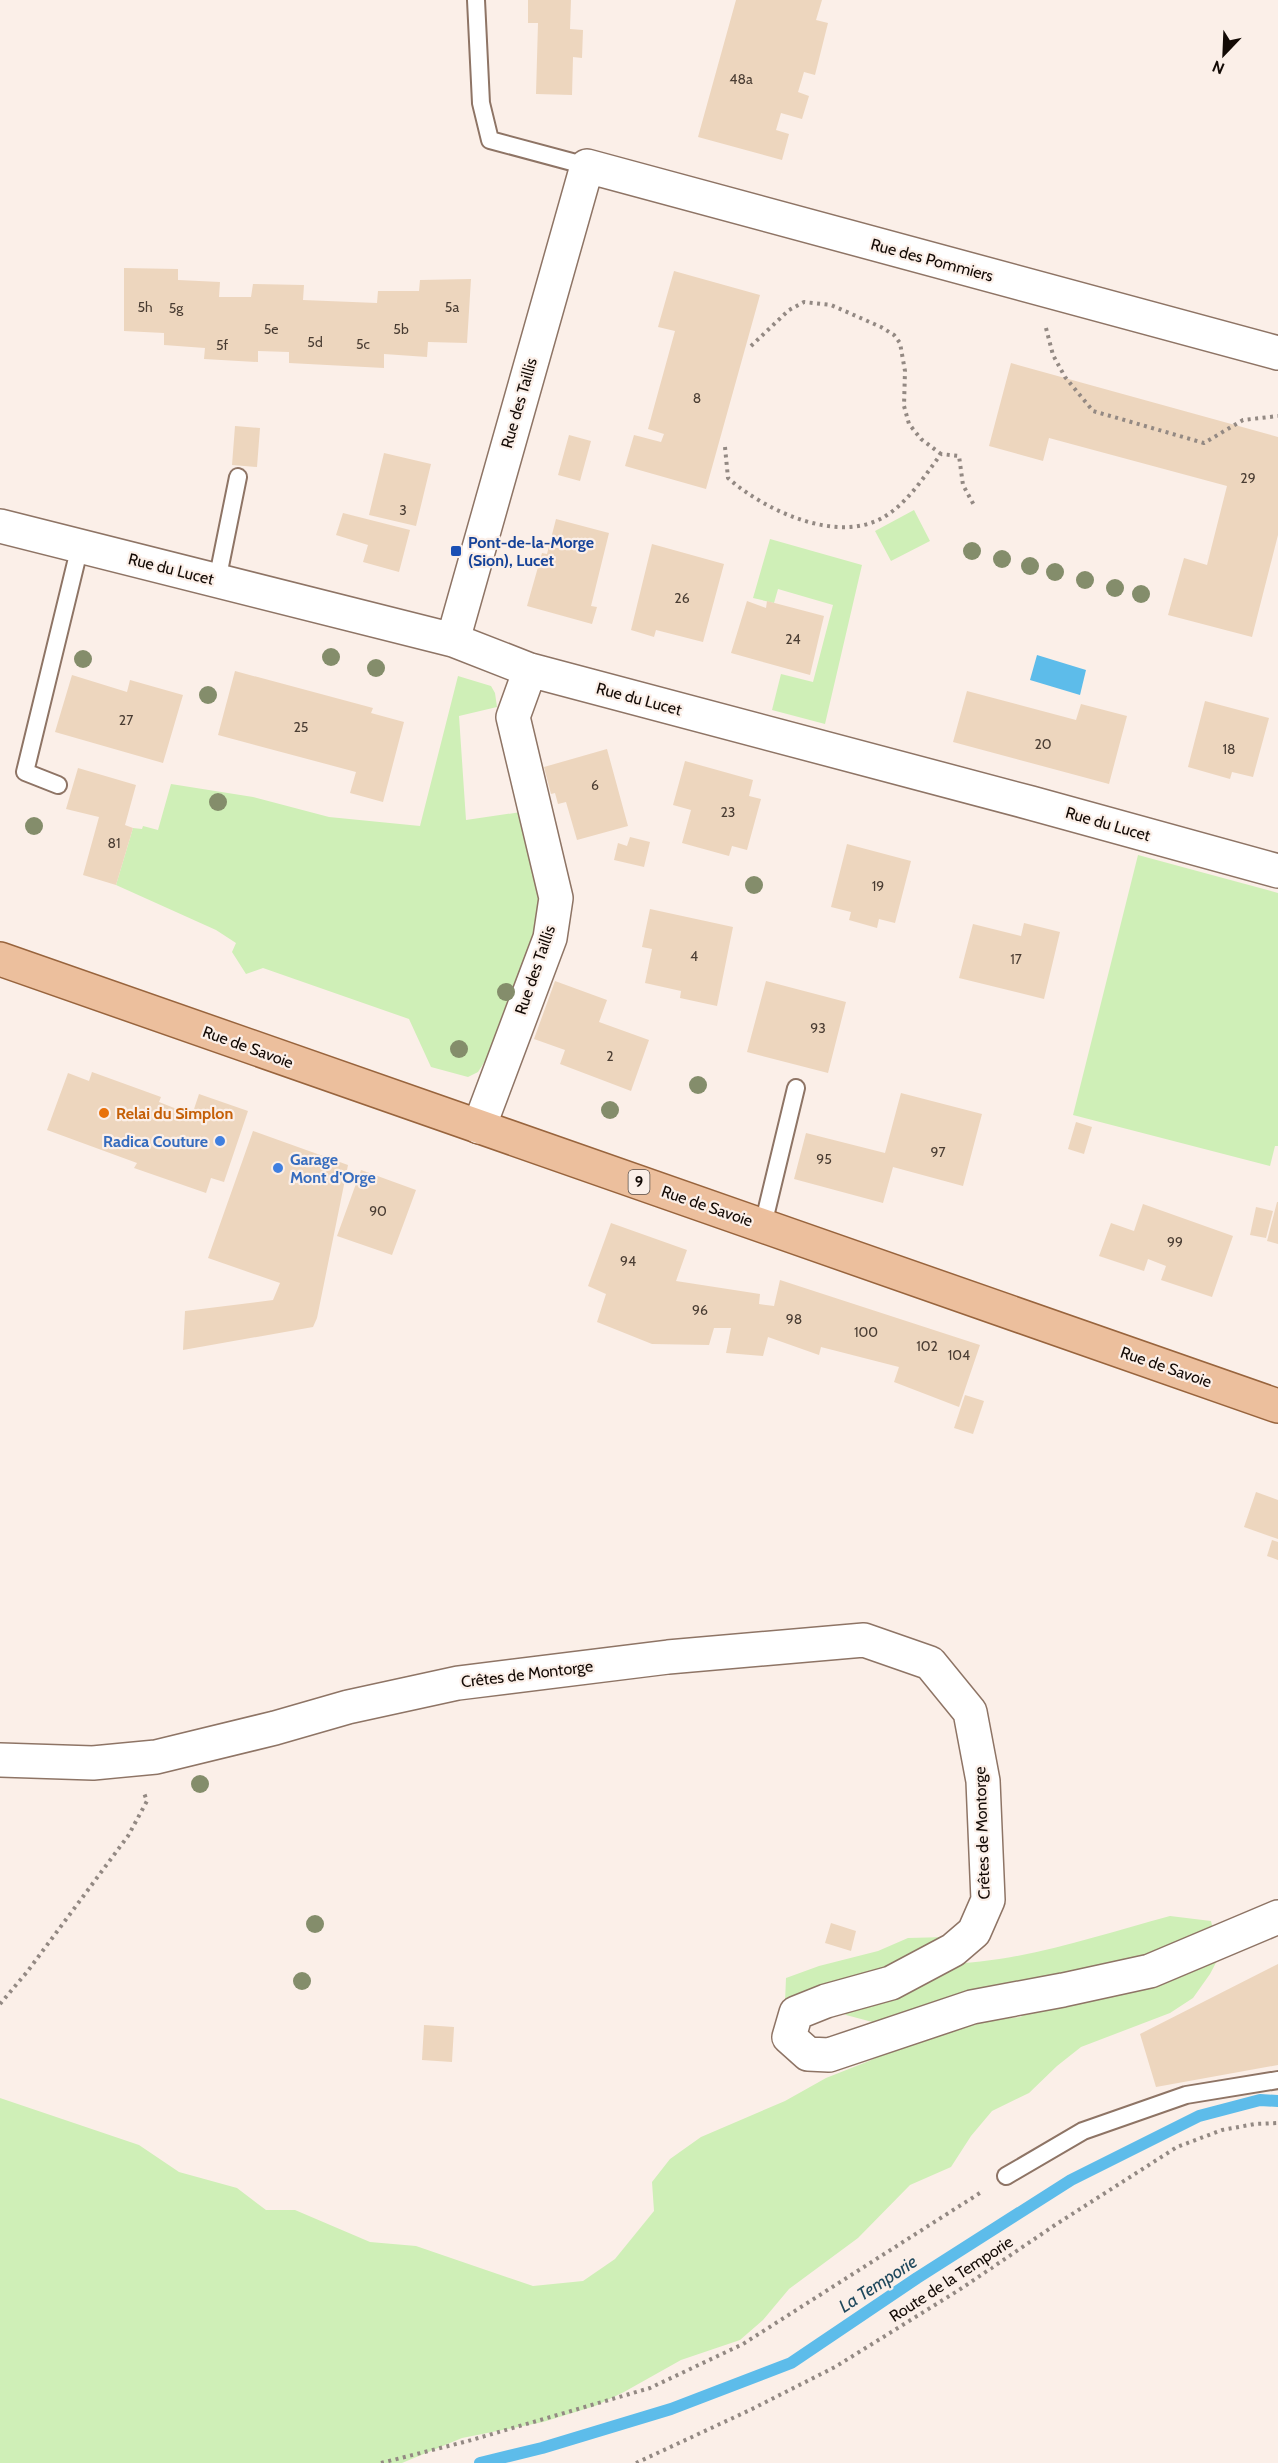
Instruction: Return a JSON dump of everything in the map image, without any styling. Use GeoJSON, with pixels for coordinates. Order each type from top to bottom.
{"type":"FeatureCollection","features":[{"type":"Feature","properties":{"kind":"main road","name":"Rue de Savoie"},"geometry":{"type":"LineString","coordinates":[[0,959],[1278,1406]]}},
{"type":"Feature","properties":{"kind":"street","name":"Rue des Pommiers"},"geometry":{"type":"LineString","coordinates":[[587,166],[1278,353]]}},
{"type":"Feature","properties":{"kind":"street","name":"Rue des Taillis"},"geometry":{"type":"LineString","coordinates":[[453,640],[587,166]]}},
{"type":"Feature","properties":{"kind":"street","name":"Rue du Lucet"},"geometry":{"type":"LineString","coordinates":[[1,530],[80,546],[453,640],[530,670],[1278,871]]}},
{"type":"Feature","properties":{"kind":"street","name":"Rue des Taillis"},"geometry":{"type":"LineString","coordinates":[[478,1127],[550,938],[556,898],[513,717],[530,670]]}},
{"type":"Feature","properties":{"kind":"street","name":"Crêtes de Montorge"},"geometry":{"type":"LineString","coordinates":[[0,1760],[93,1763],[156,1757],[275,1728],[348,1707],[458,1683],[668,1657],[864,1640],[930,1663],[970,1712],[983,1781],[988,1900],[974,1932],[953,1950],[891,1983],[826,2001],[796,2013],[789,2037],[808,2054],[829,2055],[972,2007],[1150,1971],[1278,1917]]}},
{"type":"Feature","properties":{"kind":"lane"},"geometry":{"type":"LineString","coordinates":[[476,0],[481,104],[490,140],[587,166]]}},
{"type":"Feature","properties":{"kind":"lane"},"geometry":{"type":"LineString","coordinates":[[217,581],[238,477]]}},
{"type":"Feature","properties":{"kind":"lane"},"geometry":{"type":"LineString","coordinates":[[58,785],[25,772],[80,546]]}},
{"type":"Feature","properties":{"kind":"lane"},"geometry":{"type":"LineString","coordinates":[[763,1225],[796,1088]]}},
{"type":"Feature","properties":{"kind":"lane"},"geometry":{"type":"LineString","coordinates":[[1006,2175],[1083,2131],[1186,2095],[1278,2080]]}},
{"type":"Feature","properties":{"kind":"path"},"geometry":{"type":"LineString","coordinates":[[1035,287],[1053,356],[1065,377],[1093,411],[1204,443],[1243,420],[1278,416]]}},
{"type":"Feature","properties":{"kind":"path"},"geometry":{"type":"LineString","coordinates":[[751,346],[789,310],[804,302],[831,305],[894,335],[900,343],[905,371],[904,406],[909,424],[921,439],[941,454],[959,456],[963,485],[975,507]]}},
{"type":"Feature","properties":{"kind":"path"},"geometry":{"type":"LineString","coordinates":[[725,447],[728,478],[746,494],[777,510],[831,527],[862,525],[889,514],[920,483],[941,454]]}},
{"type":"Feature","properties":{"kind":"path"},"geometry":{"type":"LineString","coordinates":[[0,2004],[27,1972],[128,1836],[147,1801],[142,1787]]}},
{"type":"Feature","properties":{"kind":"path","name":"Route de la Temporie"},"geometry":{"type":"LineString","coordinates":[[636,2463],[835,2367],[959,2290],[1055,2225],[1178,2147],[1222,2130],[1255,2124],[1278,2123]]}},
{"type":"Feature","properties":{"kind":"path"},"geometry":{"type":"LineString","coordinates":[[381,2463],[468,2441],[650,2388],[743,2344],[1006,2175]]}},
{"type":"Feature","properties":{"kind":"green space"},"geometry":{"type":"Polygon","coordinates":[[[914,510],[930,541],[891,561],[875,531],[914,510]]]}},
{"type":"Feature","properties":{"kind":"green space"},"geometry":{"type":"Polygon","coordinates":[[[770,539],[862,565],[825,724],[772,710],[781,674],[813,682],[833,605],[778,589],[774,603],[753,598],[770,539]]]}},
{"type":"Feature","properties":{"kind":"green space"},"geometry":{"type":"Polygon","coordinates":[[[458,676],[491,686],[495,693],[497,707],[459,716],[466,820],[521,812],[541,897],[539,935],[487,1058],[478,1072],[468,1077],[431,1067],[409,1019],[263,968],[246,974],[232,952],[236,943],[216,930],[116,885],[133,828],[142,829],[143,826],[158,830],[171,784],[253,797],[329,817],[420,826],[458,676]]]}},
{"type":"Feature","properties":{"kind":"green space"},"geometry":{"type":"Polygon","coordinates":[[[1138,855],[1278,893],[1278,1146],[1275,1146],[1270,1166],[1073,1115],[1138,855]]]}},
{"type":"Feature","properties":{"kind":"green space"},"geometry":{"type":"Polygon","coordinates":[[[1170,1916],[1211,1921],[1219,1957],[1193,1998],[1170,2013],[1081,2047],[1029,2093],[992,2111],[971,2136],[951,2167],[910,2185],[858,2238],[789,2289],[763,2320],[740,2340],[681,2360],[595,2406],[543,2422],[462,2438],[402,2463],[0,2463],[0,2098],[139,2145],[179,2172],[237,2188],[266,2210],[295,2210],[370,2242],[416,2246],[533,2286],[583,2281],[615,2259],[654,2211],[652,2182],[670,2159],[701,2137],[785,2101],[826,2078],[912,2041],[966,2022],[1021,2017],[1031,1991],[880,2024],[846,2015],[827,1994],[785,2002],[786,1978],[819,1966],[878,1951],[908,1938],[947,1937],[942,1964],[971,1962],[1029,1954],[1170,1916]]]}},
{"type":"Feature","properties":{"kind":"water"},"geometry":{"type":"Polygon","coordinates":[[[1037,655],[1086,670],[1080,695],[1030,680],[1037,655]]]}},
{"type":"Feature","properties":{"kind":"building"},"geometry":{"type":"Polygon","coordinates":[[[528,0],[571,0],[570,29],[583,30],[582,58],[573,57],[572,95],[536,94],[538,23],[528,23],[528,0]]]}},
{"type":"Feature","properties":{"kind":"building"},"geometry":{"type":"Polygon","coordinates":[[[736,0],[822,0],[816,20],[828,23],[815,75],[804,72],[798,92],[809,96],[802,119],[781,113],[776,130],[789,134],[782,160],[698,137],[736,0]]]}},
{"type":"Feature","properties":{"kind":"building"},"geometry":{"type":"Polygon","coordinates":[[[124,268],[178,269],[178,280],[220,282],[219,297],[251,297],[253,284],[304,285],[303,300],[377,303],[378,291],[419,291],[420,280],[471,279],[467,343],[428,342],[427,357],[384,354],[384,368],[289,363],[289,352],[258,351],[258,362],[204,359],[205,348],[164,345],[164,333],[124,331],[124,268]]]}},
{"type":"Feature","properties":{"kind":"building"},"geometry":{"type":"Polygon","coordinates":[[[674,271],[760,295],[706,489],[625,466],[634,435],[661,442],[664,434],[648,429],[675,331],[658,327],[674,271]]]}},
{"type":"Feature","properties":{"kind":"building"},"geometry":{"type":"Polygon","coordinates":[[[1011,363],[1278,437],[1278,535],[1252,637],[1168,615],[1184,558],[1207,565],[1227,486],[1049,438],[1043,461],[989,446],[1011,363]]]}},
{"type":"Feature","properties":{"kind":"building"},"geometry":{"type":"Polygon","coordinates":[[[235,426],[260,428],[257,467],[232,465],[235,426]]]}},
{"type":"Feature","properties":{"kind":"building"},"geometry":{"type":"Polygon","coordinates":[[[569,435],[591,441],[580,481],[558,475],[569,435]]]}},
{"type":"Feature","properties":{"kind":"building"},"geometry":{"type":"Polygon","coordinates":[[[384,453],[431,464],[416,526],[369,515],[384,453]]]}},
{"type":"Feature","properties":{"kind":"building"},"geometry":{"type":"Polygon","coordinates":[[[343,513],[410,530],[399,572],[363,562],[368,545],[336,535],[343,513]]]}},
{"type":"Feature","properties":{"kind":"building"},"geometry":{"type":"Polygon","coordinates":[[[556,519],[609,533],[591,606],[597,607],[592,624],[527,606],[542,553],[547,554],[556,519]]]}},
{"type":"Feature","properties":{"kind":"building"},"geometry":{"type":"Polygon","coordinates":[[[652,544],[724,564],[703,642],[656,630],[654,637],[631,630],[652,544]]]}},
{"type":"Feature","properties":{"kind":"building"},"geometry":{"type":"Polygon","coordinates":[[[747,601],[766,608],[767,601],[824,616],[810,675],[731,653],[747,601]]]}},
{"type":"Feature","properties":{"kind":"building"},"geometry":{"type":"Polygon","coordinates":[[[235,671],[373,708],[371,713],[404,722],[383,802],[350,793],[356,772],[218,735],[235,671]]]}},
{"type":"Feature","properties":{"kind":"building"},"geometry":{"type":"Polygon","coordinates":[[[72,675],[127,692],[130,680],[183,695],[163,763],[55,732],[72,675]]]}},
{"type":"Feature","properties":{"kind":"building"},"geometry":{"type":"Polygon","coordinates":[[[967,691],[1076,720],[1081,704],[1127,716],[1109,784],[953,742],[967,691]]]}},
{"type":"Feature","properties":{"kind":"building"},"geometry":{"type":"Polygon","coordinates":[[[1205,701],[1269,718],[1253,777],[1232,772],[1230,779],[1188,767],[1205,701]]]}},
{"type":"Feature","properties":{"kind":"building"},"geometry":{"type":"Polygon","coordinates":[[[607,749],[628,826],[577,840],[566,802],[558,804],[555,793],[551,794],[544,767],[607,749]]]}},
{"type":"Feature","properties":{"kind":"building"},"geometry":{"type":"Polygon","coordinates":[[[685,761],[753,780],[749,796],[761,799],[747,850],[732,846],[729,856],[682,843],[691,810],[673,805],[685,761]]]}},
{"type":"Feature","properties":{"kind":"building"},"geometry":{"type":"Polygon","coordinates":[[[78,768],[136,785],[125,825],[133,828],[116,885],[83,875],[99,817],[66,809],[78,768]]]}},
{"type":"Feature","properties":{"kind":"building"},"geometry":{"type":"Polygon","coordinates":[[[630,837],[650,842],[644,867],[614,860],[618,843],[627,846],[630,837]]]}},
{"type":"Feature","properties":{"kind":"building"},"geometry":{"type":"Polygon","coordinates":[[[847,844],[911,861],[895,923],[879,919],[877,928],[849,920],[851,912],[831,907],[847,844]]]}},
{"type":"Feature","properties":{"kind":"building"},"geometry":{"type":"Polygon","coordinates":[[[650,909],[733,927],[717,1006],[680,998],[681,991],[645,983],[652,949],[642,947],[650,909]]]}},
{"type":"Feature","properties":{"kind":"building"},"geometry":{"type":"Polygon","coordinates":[[[1024,923],[1060,932],[1044,999],[959,978],[973,924],[1021,936],[1024,923]]]}},
{"type":"Feature","properties":{"kind":"building"},"geometry":{"type":"Polygon","coordinates":[[[555,981],[607,1000],[599,1022],[649,1040],[631,1091],[560,1064],[565,1050],[534,1039],[555,981]]]}},
{"type":"Feature","properties":{"kind":"building"},"geometry":{"type":"Polygon","coordinates":[[[766,981],[846,1002],[828,1073],[747,1052],[766,981]]]}},
{"type":"Feature","properties":{"kind":"building"},"geometry":{"type":"Polygon","coordinates":[[[92,1072],[161,1097],[159,1102],[192,1115],[199,1094],[248,1111],[224,1182],[211,1178],[206,1193],[134,1168],[137,1163],[47,1130],[68,1073],[89,1081],[92,1072]]]}},
{"type":"Feature","properties":{"kind":"building"},"geometry":{"type":"Polygon","coordinates":[[[901,1093],[982,1114],[963,1186],[893,1167],[883,1203],[794,1179],[806,1133],[885,1153],[901,1093]]]}},
{"type":"Feature","properties":{"kind":"building"},"geometry":{"type":"Polygon","coordinates":[[[1076,1122],[1092,1127],[1084,1154],[1068,1149],[1076,1122]]]}},
{"type":"Feature","properties":{"kind":"building"},"geometry":{"type":"Polygon","coordinates":[[[253,1131],[348,1165],[317,1318],[313,1327],[183,1350],[185,1311],[273,1300],[280,1283],[208,1258],[253,1131]]]}},
{"type":"Feature","properties":{"kind":"building"},"geometry":{"type":"Polygon","coordinates":[[[361,1170],[416,1190],[392,1255],[337,1236],[361,1170]]]}},
{"type":"Feature","properties":{"kind":"building"},"geometry":{"type":"Polygon","coordinates":[[[1278,1202],[1278,1244],[1267,1241],[1278,1202]]]}},
{"type":"Feature","properties":{"kind":"building"},"geometry":{"type":"Polygon","coordinates":[[[1143,1204],[1233,1236],[1212,1297],[1161,1280],[1166,1266],[1148,1259],[1144,1271],[1099,1256],[1111,1223],[1134,1231],[1143,1204]]]}},
{"type":"Feature","properties":{"kind":"building"},"geometry":{"type":"Polygon","coordinates":[[[1256,1207],[1273,1211],[1266,1238],[1250,1235],[1256,1207]]]}},
{"type":"Feature","properties":{"kind":"building"},"geometry":{"type":"Polygon","coordinates":[[[611,1223],[687,1250],[676,1281],[760,1294],[759,1304],[774,1306],[780,1280],[980,1345],[959,1407],[894,1382],[899,1367],[821,1347],[819,1355],[768,1337],[763,1356],[726,1353],[731,1328],[714,1328],[709,1345],[652,1344],[597,1322],[606,1294],[588,1286],[611,1223]]]}},
{"type":"Feature","properties":{"kind":"building"},"geometry":{"type":"Polygon","coordinates":[[[965,1395],[984,1401],[973,1434],[954,1428],[965,1395]]]}},
{"type":"Feature","properties":{"kind":"building"},"geometry":{"type":"Polygon","coordinates":[[[1256,1492],[1278,1500],[1278,1539],[1244,1527],[1256,1492]]]}},
{"type":"Feature","properties":{"kind":"building"},"geometry":{"type":"Polygon","coordinates":[[[1272,1540],[1278,1542],[1278,1560],[1267,1556],[1272,1540]]]}},
{"type":"Feature","properties":{"kind":"building"},"geometry":{"type":"Polygon","coordinates":[[[831,1923],[856,1931],[851,1951],[825,1943],[831,1923]]]}},
{"type":"Feature","properties":{"kind":"building"},"geometry":{"type":"Polygon","coordinates":[[[1278,1964],[1278,2065],[1156,2087],[1140,2034],[1278,1964]]]}},
{"type":"Feature","properties":{"kind":"building"},"geometry":{"type":"Polygon","coordinates":[[[424,2025],[454,2027],[452,2062],[422,2060],[424,2025]]]}},
{"type":"Feature","properties":{"kind":"waterway","name":"La Temporie"},"geometry":{"type":"LineString","coordinates":[[480,2463],[542,2448],[671,2409],[791,2363],[917,2278],[1071,2180],[1199,2116],[1260,2100],[1278,2101]]}},
{"type":"Feature","properties":{"kind":"place","name":"Pont-de-la-Morge (Sion), Lucet"},"geometry":{"type":"Point","coordinates":[456,551]}},
{"type":"Feature","properties":{"kind":"place","name":"Relai du Simplon"},"geometry":{"type":"Point","coordinates":[104,1113]}},
{"type":"Feature","properties":{"kind":"place","name":"Radica Couture"},"geometry":{"type":"Point","coordinates":[220,1141]}},
{"type":"Feature","properties":{"kind":"place","name":"Garage Mont d'Orge"},"geometry":{"type":"Point","coordinates":[278,1168]}}]}
